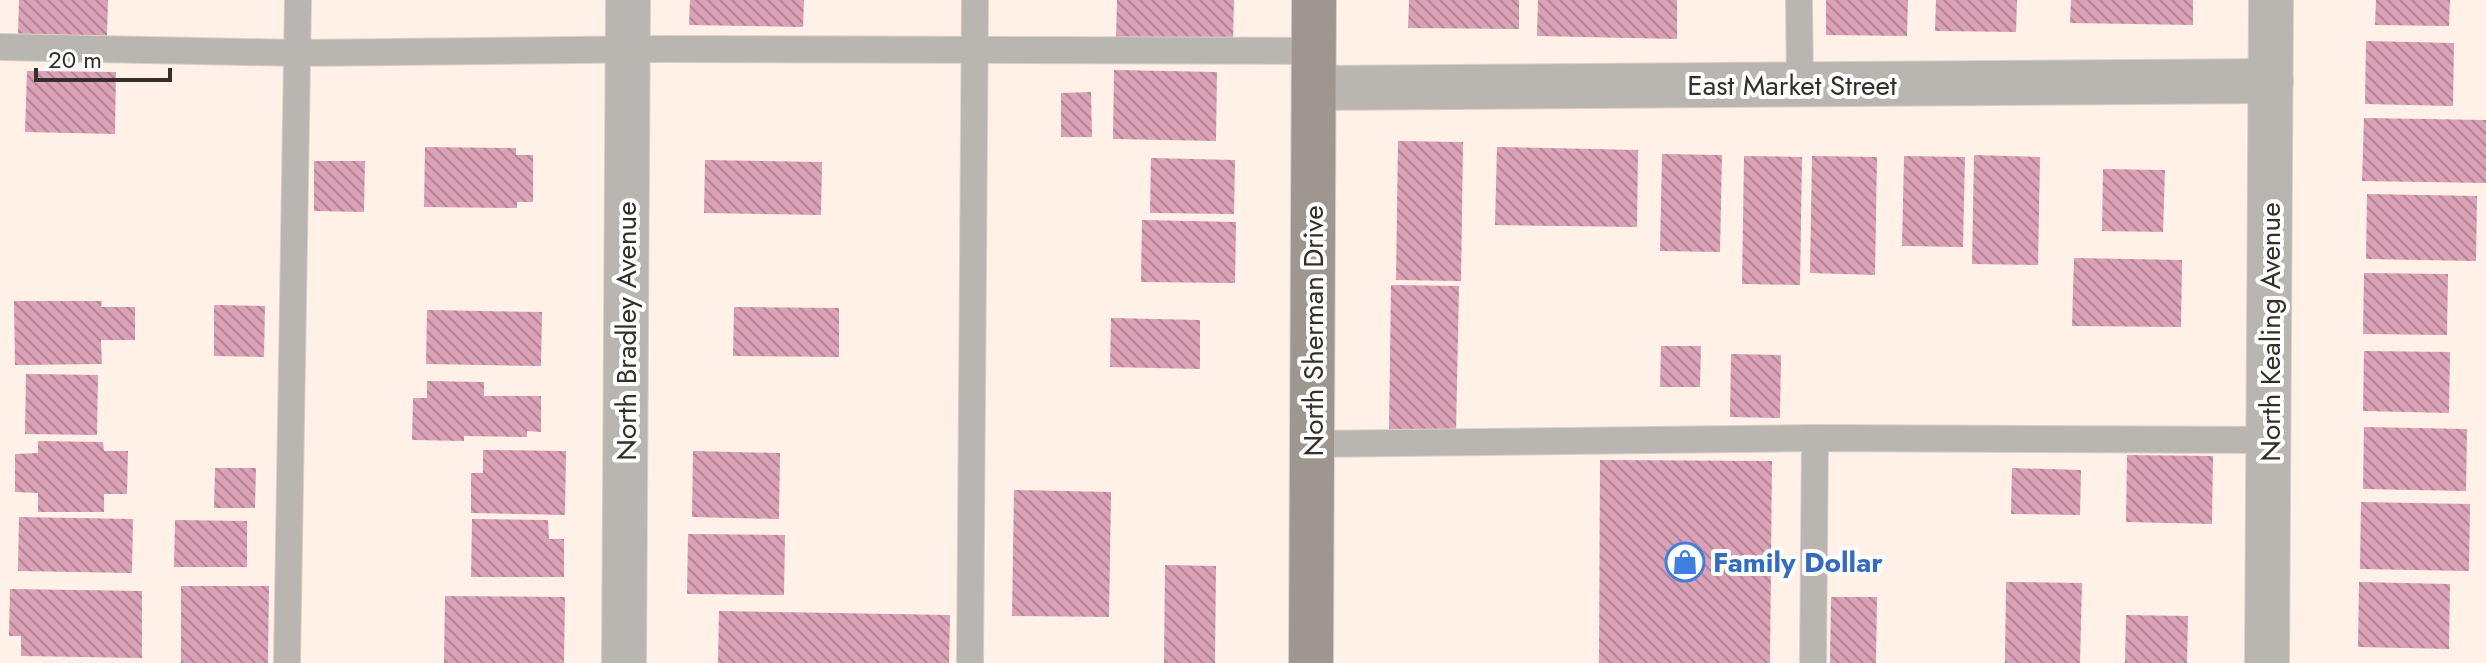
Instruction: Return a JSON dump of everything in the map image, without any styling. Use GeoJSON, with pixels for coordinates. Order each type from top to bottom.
{"type":"FeatureCollection","features":[{"type":"Feature","properties":{"kind":"main road","name":"North Sherman Drive"},"geometry":{"type":"LineString","coordinates":[[1311,663],[1314,0]]}},
{"type":"Feature","properties":{"kind":"street","name":"North Bradley Avenue"},"geometry":{"type":"LineString","coordinates":[[624,663],[628,0]]}},
{"type":"Feature","properties":{"kind":"street","name":"North Kealing Avenue"},"geometry":{"type":"LineString","coordinates":[[2267,663],[2271,0]]}},
{"type":"Feature","properties":{"kind":"street","name":"East Market Street"},"geometry":{"type":"LineString","coordinates":[[1314,70],[1800,85],[2271,81]]}},
{"type":"Feature","properties":{"kind":"lane"},"geometry":{"type":"LineString","coordinates":[[287,663],[298,0]]}},
{"type":"Feature","properties":{"kind":"lane"},"geometry":{"type":"LineString","coordinates":[[970,663],[975,0]]}},
{"type":"Feature","properties":{"kind":"lane"},"geometry":{"type":"LineString","coordinates":[[1799,0],[1800,85]]}},
{"type":"Feature","properties":{"kind":"lane"},"geometry":{"type":"LineString","coordinates":[[0,47],[299,53],[974,52],[1314,70]]}},
{"type":"Feature","properties":{"kind":"lane"},"geometry":{"type":"LineString","coordinates":[[1813,663],[1815,438]]}},
{"type":"Feature","properties":{"kind":"lane"},"geometry":{"type":"LineString","coordinates":[[1312,444],[1815,438],[2269,440]]}},
{"type":"Feature","properties":{"kind":"building"},"geometry":{"type":"Polygon","coordinates":[[[19,0],[108,0],[107,36],[18,34],[19,0]]]}},
{"type":"Feature","properties":{"kind":"building"},"geometry":{"type":"Polygon","coordinates":[[[690,0],[804,0],[803,27],[689,25],[690,0]]]}},
{"type":"Feature","properties":{"kind":"building"},"geometry":{"type":"Polygon","coordinates":[[[1117,0],[1234,0],[1233,42],[1116,39],[1117,0]]]}},
{"type":"Feature","properties":{"kind":"building"},"geometry":{"type":"Polygon","coordinates":[[[1409,0],[1519,0],[1519,29],[1408,28],[1409,0]]]}},
{"type":"Feature","properties":{"kind":"building"},"geometry":{"type":"Polygon","coordinates":[[[1538,0],[1677,0],[1677,39],[1537,36],[1538,0]]]}},
{"type":"Feature","properties":{"kind":"building"},"geometry":{"type":"Polygon","coordinates":[[[1826,0],[1908,0],[1907,36],[1826,35],[1826,0]]]}},
{"type":"Feature","properties":{"kind":"building"},"geometry":{"type":"Polygon","coordinates":[[[1936,0],[2017,0],[2016,32],[1935,31],[1936,0]]]}},
{"type":"Feature","properties":{"kind":"building"},"geometry":{"type":"Polygon","coordinates":[[[2071,0],[2193,0],[2193,25],[2070,23],[2071,0]]]}},
{"type":"Feature","properties":{"kind":"building"},"geometry":{"type":"Polygon","coordinates":[[[2376,0],[2450,0],[2449,26],[2375,25],[2376,0]]]}},
{"type":"Feature","properties":{"kind":"building"},"geometry":{"type":"Polygon","coordinates":[[[2366,41],[2454,43],[2453,106],[2365,104],[2366,41]]]}},
{"type":"Feature","properties":{"kind":"building"},"geometry":{"type":"Polygon","coordinates":[[[1114,70],[1217,72],[1216,141],[1113,139],[1114,70]]]}},
{"type":"Feature","properties":{"kind":"building"},"geometry":{"type":"Polygon","coordinates":[[[27,71],[116,72],[115,134],[25,132],[27,71]]]}},
{"type":"Feature","properties":{"kind":"building"},"geometry":{"type":"Polygon","coordinates":[[[1091,92],[1092,137],[1061,137],[1061,93],[1091,92]]]}},
{"type":"Feature","properties":{"kind":"building"},"geometry":{"type":"Polygon","coordinates":[[[2364,118],[2486,120],[2486,183],[2362,181],[2364,118]]]}},
{"type":"Feature","properties":{"kind":"building"},"geometry":{"type":"Polygon","coordinates":[[[1398,141],[1463,142],[1461,281],[1396,280],[1398,141]]]}},
{"type":"Feature","properties":{"kind":"building"},"geometry":{"type":"Polygon","coordinates":[[[425,147],[516,148],[516,155],[533,155],[533,202],[517,202],[517,208],[424,207],[425,147]]]}},
{"type":"Feature","properties":{"kind":"building"},"geometry":{"type":"Polygon","coordinates":[[[1497,147],[1638,150],[1637,227],[1495,225],[1497,147]]]}},
{"type":"Feature","properties":{"kind":"building"},"geometry":{"type":"Polygon","coordinates":[[[1662,154],[1722,155],[1720,252],[1660,251],[1662,154]]]}},
{"type":"Feature","properties":{"kind":"building"},"geometry":{"type":"Polygon","coordinates":[[[1974,155],[2040,157],[2038,265],[1972,264],[1974,155]]]}},
{"type":"Feature","properties":{"kind":"building"},"geometry":{"type":"Polygon","coordinates":[[[1744,156],[1802,157],[1800,285],[1742,284],[1744,156]]]}},
{"type":"Feature","properties":{"kind":"building"},"geometry":{"type":"Polygon","coordinates":[[[1812,156],[1877,157],[1875,275],[1810,273],[1812,156]]]}},
{"type":"Feature","properties":{"kind":"building"},"geometry":{"type":"Polygon","coordinates":[[[1904,156],[1965,157],[1963,247],[1902,246],[1904,156]]]}},
{"type":"Feature","properties":{"kind":"building"},"geometry":{"type":"Polygon","coordinates":[[[1151,158],[1235,160],[1234,214],[1150,213],[1151,158]]]}},
{"type":"Feature","properties":{"kind":"building"},"geometry":{"type":"Polygon","coordinates":[[[705,160],[822,162],[821,215],[704,213],[705,160]]]}},
{"type":"Feature","properties":{"kind":"building"},"geometry":{"type":"Polygon","coordinates":[[[314,161],[365,161],[364,212],[314,211],[314,161]]]}},
{"type":"Feature","properties":{"kind":"building"},"geometry":{"type":"Polygon","coordinates":[[[2103,169],[2165,170],[2163,232],[2102,231],[2103,169]]]}},
{"type":"Feature","properties":{"kind":"building"},"geometry":{"type":"Polygon","coordinates":[[[2367,194],[2477,196],[2476,261],[2366,259],[2367,194]]]}},
{"type":"Feature","properties":{"kind":"building"},"geometry":{"type":"Polygon","coordinates":[[[1142,220],[1236,222],[1235,283],[1141,282],[1142,220]]]}},
{"type":"Feature","properties":{"kind":"building"},"geometry":{"type":"Polygon","coordinates":[[[2074,258],[2182,260],[2181,327],[2072,326],[2074,258]]]}},
{"type":"Feature","properties":{"kind":"building"},"geometry":{"type":"Polygon","coordinates":[[[2364,273],[2448,274],[2447,335],[2363,334],[2364,273]]]}},
{"type":"Feature","properties":{"kind":"building"},"geometry":{"type":"Polygon","coordinates":[[[1391,285],[1459,286],[1456,431],[1389,430],[1391,285]]]}},
{"type":"Feature","properties":{"kind":"building"},"geometry":{"type":"Polygon","coordinates":[[[14,301],[102,301],[101,307],[135,307],[135,340],[101,340],[102,364],[15,365],[14,301]]]}},
{"type":"Feature","properties":{"kind":"building"},"geometry":{"type":"Polygon","coordinates":[[[214,305],[265,306],[264,357],[214,356],[214,305]]]}},
{"type":"Feature","properties":{"kind":"building"},"geometry":{"type":"Polygon","coordinates":[[[734,307],[839,308],[839,357],[733,356],[734,307]]]}},
{"type":"Feature","properties":{"kind":"building"},"geometry":{"type":"Polygon","coordinates":[[[427,310],[542,312],[541,366],[426,364],[427,310]]]}},
{"type":"Feature","properties":{"kind":"building"},"geometry":{"type":"Polygon","coordinates":[[[1111,318],[1200,320],[1200,369],[1110,367],[1111,318]]]}},
{"type":"Feature","properties":{"kind":"building"},"geometry":{"type":"Polygon","coordinates":[[[1661,346],[1701,346],[1700,387],[1660,387],[1661,346]]]}},
{"type":"Feature","properties":{"kind":"building"},"geometry":{"type":"Polygon","coordinates":[[[2364,351],[2450,352],[2449,413],[2363,411],[2364,351]]]}},
{"type":"Feature","properties":{"kind":"building"},"geometry":{"type":"Polygon","coordinates":[[[1731,354],[1781,355],[1780,418],[1730,417],[1731,354]]]}},
{"type":"Feature","properties":{"kind":"building"},"geometry":{"type":"Polygon","coordinates":[[[26,374],[98,375],[97,435],[25,434],[26,374]]]}},
{"type":"Feature","properties":{"kind":"building"},"geometry":{"type":"Polygon","coordinates":[[[427,381],[484,382],[484,396],[541,396],[541,432],[527,431],[527,437],[464,436],[464,441],[412,440],[413,398],[427,398],[427,381]]]}},
{"type":"Feature","properties":{"kind":"building"},"geometry":{"type":"Polygon","coordinates":[[[2364,427],[2467,429],[2466,491],[2363,489],[2364,427]]]}},
{"type":"Feature","properties":{"kind":"building"},"geometry":{"type":"Polygon","coordinates":[[[38,441],[103,442],[104,451],[128,451],[127,494],[104,494],[104,512],[38,512],[38,493],[15,492],[15,454],[38,453],[38,441]]]}},
{"type":"Feature","properties":{"kind":"building"},"geometry":{"type":"Polygon","coordinates":[[[483,450],[566,451],[565,515],[471,513],[471,473],[483,473],[483,450]]]}},
{"type":"Feature","properties":{"kind":"building"},"geometry":{"type":"Polygon","coordinates":[[[693,451],[780,453],[779,519],[692,517],[693,451]]]}},
{"type":"Feature","properties":{"kind":"building"},"geometry":{"type":"Polygon","coordinates":[[[2127,455],[2213,456],[2212,524],[2126,522],[2127,455]]]}},
{"type":"Feature","properties":{"kind":"building","name":"Family Dollar"},"geometry":{"type":"Polygon","coordinates":[[[1600,460],[1772,461],[1770,663],[1599,663],[1600,460]]]}},
{"type":"Feature","properties":{"kind":"building"},"geometry":{"type":"Polygon","coordinates":[[[215,468],[256,468],[255,508],[214,508],[215,468]]]}},
{"type":"Feature","properties":{"kind":"building"},"geometry":{"type":"Polygon","coordinates":[[[2012,468],[2081,470],[2080,515],[2011,514],[2012,468]]]}},
{"type":"Feature","properties":{"kind":"building"},"geometry":{"type":"Polygon","coordinates":[[[1014,490],[1111,492],[1109,617],[1012,616],[1014,490]]]}},
{"type":"Feature","properties":{"kind":"building"},"geometry":{"type":"Polygon","coordinates":[[[2361,502],[2470,504],[2469,571],[2360,569],[2361,502]]]}},
{"type":"Feature","properties":{"kind":"building"},"geometry":{"type":"Polygon","coordinates":[[[19,517],[133,519],[132,573],[18,571],[19,517]]]}},
{"type":"Feature","properties":{"kind":"building"},"geometry":{"type":"Polygon","coordinates":[[[472,519],[548,520],[549,539],[564,539],[564,577],[471,577],[472,519]]]}},
{"type":"Feature","properties":{"kind":"building"},"geometry":{"type":"Polygon","coordinates":[[[175,520],[247,521],[247,567],[174,567],[175,520]]]}},
{"type":"Feature","properties":{"kind":"building"},"geometry":{"type":"Polygon","coordinates":[[[688,534],[785,535],[784,595],[687,594],[688,534]]]}},
{"type":"Feature","properties":{"kind":"building"},"geometry":{"type":"Polygon","coordinates":[[[1165,565],[1216,566],[1215,663],[1164,663],[1165,565]]]}},
{"type":"Feature","properties":{"kind":"building"},"geometry":{"type":"Polygon","coordinates":[[[2006,582],[2082,583],[2080,663],[2005,663],[2006,582]]]}},
{"type":"Feature","properties":{"kind":"building"},"geometry":{"type":"Polygon","coordinates":[[[2359,582],[2450,584],[2449,649],[2358,647],[2359,582]]]}},
{"type":"Feature","properties":{"kind":"building"},"geometry":{"type":"Polygon","coordinates":[[[181,586],[269,586],[268,663],[181,663],[181,586]]]}},
{"type":"Feature","properties":{"kind":"building"},"geometry":{"type":"Polygon","coordinates":[[[10,589],[142,591],[142,658],[21,656],[21,636],[9,636],[10,589]]]}},
{"type":"Feature","properties":{"kind":"building"},"geometry":{"type":"Polygon","coordinates":[[[445,596],[565,597],[564,663],[444,663],[445,596]]]}},
{"type":"Feature","properties":{"kind":"building"},"geometry":{"type":"Polygon","coordinates":[[[1831,597],[1877,597],[1876,663],[1830,663],[1831,597]]]}},
{"type":"Feature","properties":{"kind":"building"},"geometry":{"type":"Polygon","coordinates":[[[719,611],[950,615],[949,663],[718,663],[719,611]]]}},
{"type":"Feature","properties":{"kind":"building"},"geometry":{"type":"Polygon","coordinates":[[[2126,615],[2188,616],[2187,663],[2125,663],[2126,615]]]}},
{"type":"Feature","properties":{"kind":"place","name":"Family Dollar"},"geometry":{"type":"Point","coordinates":[1685,562]}}]}
